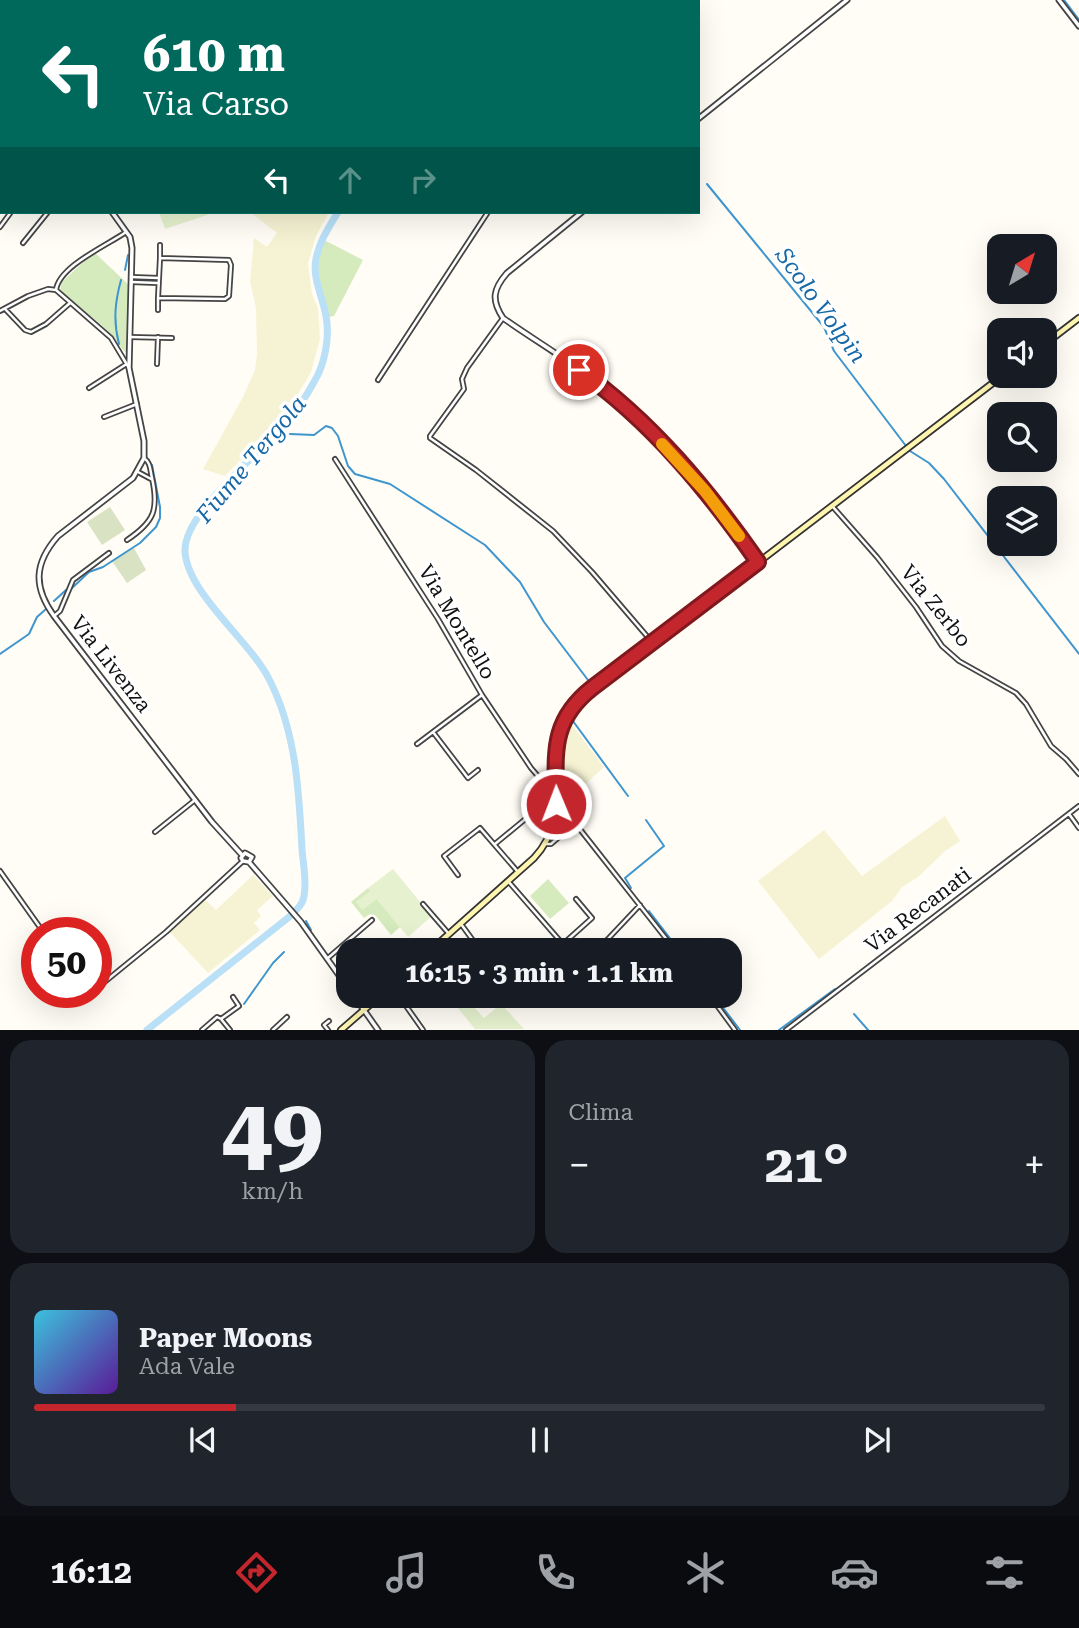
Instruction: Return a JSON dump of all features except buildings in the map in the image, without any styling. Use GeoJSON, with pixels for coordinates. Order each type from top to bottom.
{"type":"FeatureCollection","features":[{"type":"Feature","properties":{"kind":"main road"},"geometry":{"type":"LineString","coordinates":[[1057,335],[1079,318]]}},
{"type":"Feature","properties":{"kind":"main road"},"geometry":{"type":"LineString","coordinates":[[444,938],[545,844],[553,825],[556,804],[556,743],[569,711],[582,696],[987,388]]}},
{"type":"Feature","properties":{"kind":"main road"},"geometry":{"type":"LineString","coordinates":[[341,1030],[366,1008]]}},
{"type":"Feature","properties":{"kind":"street"},"geometry":{"type":"LineString","coordinates":[[700,117],[846,0]]}},
{"type":"Feature","properties":{"kind":"street"},"geometry":{"type":"LineString","coordinates":[[1059,0],[1079,26]]}},
{"type":"Feature","properties":{"kind":"street"},"geometry":{"type":"LineString","coordinates":[[23,243],[46,214]]}},
{"type":"Feature","properties":{"kind":"street"},"geometry":{"type":"LineString","coordinates":[[113,214],[126,232],[132,248],[127,367]]}},
{"type":"Feature","properties":{"kind":"street"},"geometry":{"type":"LineString","coordinates":[[378,380],[487,214]]}},
{"type":"Feature","properties":{"kind":"street"},"geometry":{"type":"LineString","coordinates":[[580,214],[496,285],[494,295],[498,311],[503,318],[596,382],[646,426],[722,511],[758,562]]}},
{"type":"Feature","properties":{"kind":"street"},"geometry":{"type":"LineString","coordinates":[[56,290],[59,281],[90,253],[126,232]]}},
{"type":"Feature","properties":{"kind":"street"},"geometry":{"type":"LineString","coordinates":[[158,310],[160,245]]}},
{"type":"Feature","properties":{"kind":"street"},"geometry":{"type":"LineString","coordinates":[[158,298],[225,299],[230,295],[229,260],[160,258]]}},
{"type":"Feature","properties":{"kind":"street"},"geometry":{"type":"LineString","coordinates":[[131,280],[159,280]]}},
{"type":"Feature","properties":{"kind":"street"},"geometry":{"type":"LineString","coordinates":[[0,311],[28,296],[48,289],[56,290],[111,338],[127,367],[144,441],[144,458],[138,472],[58,536],[43,555],[40,585],[44,600],[54,616]]}},
{"type":"Feature","properties":{"kind":"street"},"geometry":{"type":"LineString","coordinates":[[6,310],[25,330],[31,332],[46,324],[70,303]]}},
{"type":"Feature","properties":{"kind":"street"},"geometry":{"type":"LineString","coordinates":[[503,318],[467,368],[462,379],[464,389],[429,436],[553,531],[652,642]]}},
{"type":"Feature","properties":{"kind":"street"},"geometry":{"type":"LineString","coordinates":[[130,337],[172,338]]}},
{"type":"Feature","properties":{"kind":"street"},"geometry":{"type":"LineString","coordinates":[[157,364],[158,338]]}},
{"type":"Feature","properties":{"kind":"street"},"geometry":{"type":"LineString","coordinates":[[89,388],[127,367]]}},
{"type":"Feature","properties":{"kind":"street"},"geometry":{"type":"LineString","coordinates":[[104,417],[136,404]]}},
{"type":"Feature","properties":{"kind":"street"},"geometry":{"type":"LineString","coordinates":[[127,540],[144,528],[153,514],[156,498],[149,464],[144,458]]}},
{"type":"Feature","properties":{"kind":"street","name":"Via Montello"},"geometry":{"type":"LineString","coordinates":[[335,459],[438,619],[482,695],[537,776],[556,796]]}},
{"type":"Feature","properties":{"kind":"street"},"geometry":{"type":"LineString","coordinates":[[138,472],[153,482]]}},
{"type":"Feature","properties":{"kind":"street","name":"Via Zerbo"},"geometry":{"type":"LineString","coordinates":[[833,507],[916,607],[942,646],[966,666],[1016,693],[1026,704],[1051,746],[1066,758],[1079,774]]}},
{"type":"Feature","properties":{"kind":"street","name":"Via Livenza"},"geometry":{"type":"LineString","coordinates":[[109,553],[73,580],[60,611],[54,616],[195,800],[242,855],[250,854],[249,862],[296,916],[336,970]]}},
{"type":"Feature","properties":{"kind":"street"},"geometry":{"type":"LineString","coordinates":[[417,744],[482,695]]}},
{"type":"Feature","properties":{"kind":"street"},"geometry":{"type":"LineString","coordinates":[[433,732],[468,778],[478,770]]}},
{"type":"Feature","properties":{"kind":"street"},"geometry":{"type":"LineString","coordinates":[[155,832],[195,800]]}},
{"type":"Feature","properties":{"kind":"street"},"geometry":{"type":"LineString","coordinates":[[556,804],[562,807],[666,938]]}},
{"type":"Feature","properties":{"kind":"street","name":"Via Recanati"},"geometry":{"type":"LineString","coordinates":[[786,1030],[1079,806]]}},
{"type":"Feature","properties":{"kind":"street"},"geometry":{"type":"LineString","coordinates":[[1069,814],[1079,828]]}},
{"type":"Feature","properties":{"kind":"street"},"geometry":{"type":"LineString","coordinates":[[495,844],[529,816]]}},
{"type":"Feature","properties":{"kind":"street"},"geometry":{"type":"LineString","coordinates":[[545,844],[551,844],[575,823]]}},
{"type":"Feature","properties":{"kind":"street"},"geometry":{"type":"LineString","coordinates":[[458,875],[444,856],[480,828],[518,872]]}},
{"type":"Feature","properties":{"kind":"street"},"geometry":{"type":"LineString","coordinates":[[242,855],[243,861]]}},
{"type":"Feature","properties":{"kind":"street"},"geometry":{"type":"LineString","coordinates":[[243,861],[249,862]]}},
{"type":"Feature","properties":{"kind":"street"},"geometry":{"type":"LineString","coordinates":[[112,976],[166,932],[243,861]]}},
{"type":"Feature","properties":{"kind":"street"},"geometry":{"type":"LineString","coordinates":[[0,872],[32,917]]}},
{"type":"Feature","properties":{"kind":"street"},"geometry":{"type":"LineString","coordinates":[[508,881],[558,938]]}},
{"type":"Feature","properties":{"kind":"street"},"geometry":{"type":"LineString","coordinates":[[570,938],[592,918],[576,899]]}},
{"type":"Feature","properties":{"kind":"street"},"geometry":{"type":"LineString","coordinates":[[423,904],[449,934]]}},
{"type":"Feature","properties":{"kind":"street"},"geometry":{"type":"LineString","coordinates":[[609,938],[640,905]]}},
{"type":"Feature","properties":{"kind":"street"},"geometry":{"type":"LineString","coordinates":[[328,958],[372,920]]}},
{"type":"Feature","properties":{"kind":"street"},"geometry":{"type":"LineString","coordinates":[[461,924],[472,938]]}},
{"type":"Feature","properties":{"kind":"street"},"geometry":{"type":"LineString","coordinates":[[202,1030],[218,1017],[221,1019],[239,1006],[233,997]]}},
{"type":"Feature","properties":{"kind":"street"},"geometry":{"type":"LineString","coordinates":[[407,1008],[423,1030]]}},
{"type":"Feature","properties":{"kind":"street"},"geometry":{"type":"LineString","coordinates":[[719,1008],[736,1030]]}},
{"type":"Feature","properties":{"kind":"street"},"geometry":{"type":"LineString","coordinates":[[364,1010],[378,1030]]}},
{"type":"Feature","properties":{"kind":"street"},"geometry":{"type":"LineString","coordinates":[[273,1030],[287,1017]]}},
{"type":"Feature","properties":{"kind":"street"},"geometry":{"type":"LineString","coordinates":[[221,1019],[230,1030]]}},
{"type":"Feature","properties":{"kind":"street"},"geometry":{"type":"LineString","coordinates":[[328,1030],[324,1025],[329,1021]]}},
{"type":"Feature","properties":{"kind":"shaded area"},"geometry":{"type":"Polygon","coordinates":[[[253,214],[328,214],[316,236],[308,264],[312,294],[318,308],[320,339],[311,372],[298,394],[274,425],[225,476],[203,469],[255,370],[256,308],[250,281],[254,238],[267,247],[277,233],[253,214]]]}},
{"type":"Feature","properties":{"kind":"shaded area"},"geometry":{"type":"Polygon","coordinates":[[[569,721],[604,767],[566,802],[562,797],[561,751],[569,721]]]}},
{"type":"Feature","properties":{"kind":"shaded area"},"geometry":{"type":"Polygon","coordinates":[[[945,816],[960,841],[945,851],[918,877],[902,887],[892,901],[819,959],[758,881],[824,830],[862,876],[945,816]]]}},
{"type":"Feature","properties":{"kind":"shaded area"},"geometry":{"type":"Polygon","coordinates":[[[253,875],[273,896],[257,910],[261,916],[254,923],[260,930],[208,973],[169,931],[204,898],[216,910],[253,875]]]}},
{"type":"Feature","properties":{"kind":"green space"},"geometry":{"type":"Polygon","coordinates":[[[160,214],[210,214],[165,229],[160,214]]]}},
{"type":"Feature","properties":{"kind":"green space"},"geometry":{"type":"Polygon","coordinates":[[[324,240],[363,260],[334,316],[328,317],[318,270],[324,240]]]}},
{"type":"Feature","properties":{"kind":"green space"},"geometry":{"type":"Polygon","coordinates":[[[94,252],[129,285],[128,354],[109,332],[60,289],[62,282],[94,252]]]}},
{"type":"Feature","properties":{"kind":"green space"},"geometry":{"type":"Polygon","coordinates":[[[110,507],[125,530],[102,545],[87,522],[110,507]]]}},
{"type":"Feature","properties":{"kind":"green space"},"geometry":{"type":"Polygon","coordinates":[[[134,548],[146,570],[127,583],[112,561],[134,548]]]}},
{"type":"Feature","properties":{"kind":"green space"},"geometry":{"type":"Polygon","coordinates":[[[393,869],[421,903],[419,905],[432,916],[408,937],[377,899],[362,910],[356,902],[370,891],[368,888],[393,869]]]}},
{"type":"Feature","properties":{"kind":"green space"},"geometry":{"type":"Polygon","coordinates":[[[548,879],[569,903],[550,919],[530,896],[548,879]]]}},
{"type":"Feature","properties":{"kind":"green space"},"geometry":{"type":"Polygon","coordinates":[[[368,888],[400,927],[391,935],[375,915],[370,914],[364,918],[351,902],[368,888]]]}},
{"type":"Feature","properties":{"kind":"green space"},"geometry":{"type":"Polygon","coordinates":[[[458,1008],[475,1008],[484,1018],[496,1008],[505,1008],[524,1029],[475,1029],[458,1008]]]}},
{"type":"Feature","properties":{"kind":"waterway"},"geometry":{"type":"LineString","coordinates":[[1064,0],[1079,20]]}},
{"type":"Feature","properties":{"kind":"waterway","name":"Scolo Volpin"},"geometry":{"type":"LineString","coordinates":[[707,184],[824,327],[834,351],[906,446]]}},
{"type":"Feature","properties":{"kind":"waterway","name":"Fiume Tergola"},"geometry":{"type":"LineString","coordinates":[[147,1030],[289,917],[303,899],[305,878],[297,783],[285,719],[269,679],[260,664],[208,601],[189,568],[185,552],[187,537],[195,521],[222,487],[285,424],[318,375],[324,359],[327,333],[315,266],[322,241],[337,214]]}},
{"type":"Feature","properties":{"kind":"waterway"},"geometry":{"type":"LineString","coordinates":[[125,270],[128,255]]}},
{"type":"Feature","properties":{"kind":"waterway"},"geometry":{"type":"LineString","coordinates":[[119,344],[116,312],[121,280]]}},
{"type":"Feature","properties":{"kind":"waterway"},"geometry":{"type":"LineString","coordinates":[[290,434],[314,435],[326,426],[332,428],[338,436],[348,466],[355,474],[390,484],[485,545],[520,582],[544,622],[591,684],[565,709]]}},
{"type":"Feature","properties":{"kind":"waterway","name":"Scolo Volpin"},"geometry":{"type":"LineString","coordinates":[[910,451],[929,463],[944,479],[1079,654]]}},
{"type":"Feature","properties":{"kind":"waterway"},"geometry":{"type":"LineString","coordinates":[[72,588],[89,572],[103,567],[140,543],[156,527],[160,518],[160,507],[152,465]]}},
{"type":"Feature","properties":{"kind":"waterway"},"geometry":{"type":"LineString","coordinates":[[54,601],[66,590]]}},
{"type":"Feature","properties":{"kind":"waterway"},"geometry":{"type":"LineString","coordinates":[[0,654],[29,634],[37,617],[46,609]]}},
{"type":"Feature","properties":{"kind":"waterway"},"geometry":{"type":"LineString","coordinates":[[570,717],[628,796]]}},
{"type":"Feature","properties":{"kind":"waterway"},"geometry":{"type":"LineString","coordinates":[[631,888],[625,878],[664,846],[646,820]]}},
{"type":"Feature","properties":{"kind":"waterway"},"geometry":{"type":"LineString","coordinates":[[649,911],[670,938]]}},
{"type":"Feature","properties":{"kind":"waterway"},"geometry":{"type":"LineString","coordinates":[[306,921],[311,930]]}},
{"type":"Feature","properties":{"kind":"waterway"},"geometry":{"type":"LineString","coordinates":[[244,1004],[284,952]]}},
{"type":"Feature","properties":{"kind":"waterway"},"geometry":{"type":"LineString","coordinates":[[779,1030],[835,989]]}},
{"type":"Feature","properties":{"kind":"waterway"},"geometry":{"type":"LineString","coordinates":[[723,1008],[740,1030]]}},
{"type":"Feature","properties":{"kind":"waterway"},"geometry":{"type":"LineString","coordinates":[[854,1014],[868,1030]]}},
{"type":"Feature","properties":{"kind":"slow traffic"},"geometry":{"type":"LineString","coordinates":[[662,444],[722,511],[739,536]]}},
{"type":"Feature","properties":{"kind":"route"},"geometry":{"type":"LineString","coordinates":[[556,804],[556,743],[564,719],[573,706],[592,688],[758,562],[722,511],[646,426],[614,396],[579,370]]}}]}
